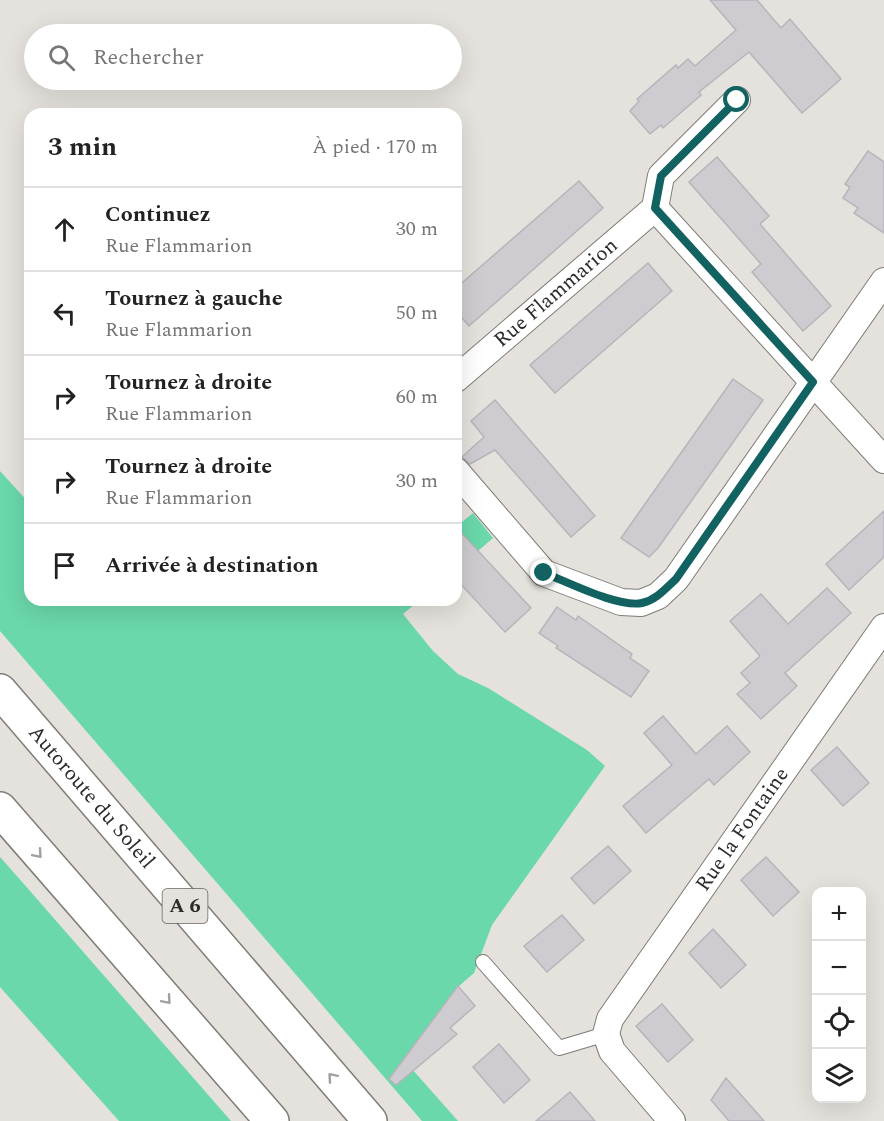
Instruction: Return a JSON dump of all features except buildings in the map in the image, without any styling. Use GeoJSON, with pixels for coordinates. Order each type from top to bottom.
{"type":"FeatureCollection","features":[{"type":"Feature","properties":{"kind":"highway","name":"Autoroute du Soleil"},"geometry":{"type":"LineString","coordinates":[[0,691],[370,1121]]}},
{"type":"Feature","properties":{"kind":"highway"},"geometry":{"type":"LineString","coordinates":[[0,809],[272,1121]]}},
{"type":"Feature","properties":{"kind":"street"},"geometry":{"type":"LineString","coordinates":[[737,100],[661,176],[655,208],[884,460]]}},
{"type":"Feature","properties":{"kind":"street","name":"Rue Flammarion"},"geometry":{"type":"LineString","coordinates":[[462,374],[655,208]]}},
{"type":"Feature","properties":{"kind":"street"},"geometry":{"type":"LineString","coordinates":[[462,478],[544,573],[621,602],[641,603],[658,596],[676,579],[884,281]]}},
{"type":"Feature","properties":{"kind":"street","name":"Rue la Fontaine"},"geometry":{"type":"LineString","coordinates":[[606,1034],[610,1018],[623,997],[884,627]]}},
{"type":"Feature","properties":{"kind":"street"},"geometry":{"type":"LineString","coordinates":[[606,1034],[612,1051],[672,1121]]}},
{"type":"Feature","properties":{"kind":"lane"},"geometry":{"type":"LineString","coordinates":[[483,962],[559,1048],[606,1034]]}},
{"type":"Feature","properties":{"kind":"green space"},"geometry":{"type":"Polygon","coordinates":[[[0,471],[24,497],[24,606],[413,606],[403,614],[433,651],[458,674],[488,688],[587,750],[605,766],[492,925],[474,973],[459,986],[404,1060],[458,1121],[422,1121],[0,631],[0,471]]]}},
{"type":"Feature","properties":{"kind":"green space"},"geometry":{"type":"Polygon","coordinates":[[[473,513],[493,538],[462,565],[462,522],[473,513]]]}},
{"type":"Feature","properties":{"kind":"green space"},"geometry":{"type":"Polygon","coordinates":[[[0,857],[231,1121],[119,1121],[0,987],[0,857]]]}},
{"type":"Feature","properties":{"kind":"route"},"geometry":{"type":"LineString","coordinates":[[544,573],[621,602],[641,603],[658,596],[676,579],[813,382],[655,208],[661,176],[737,100]]}}]}
